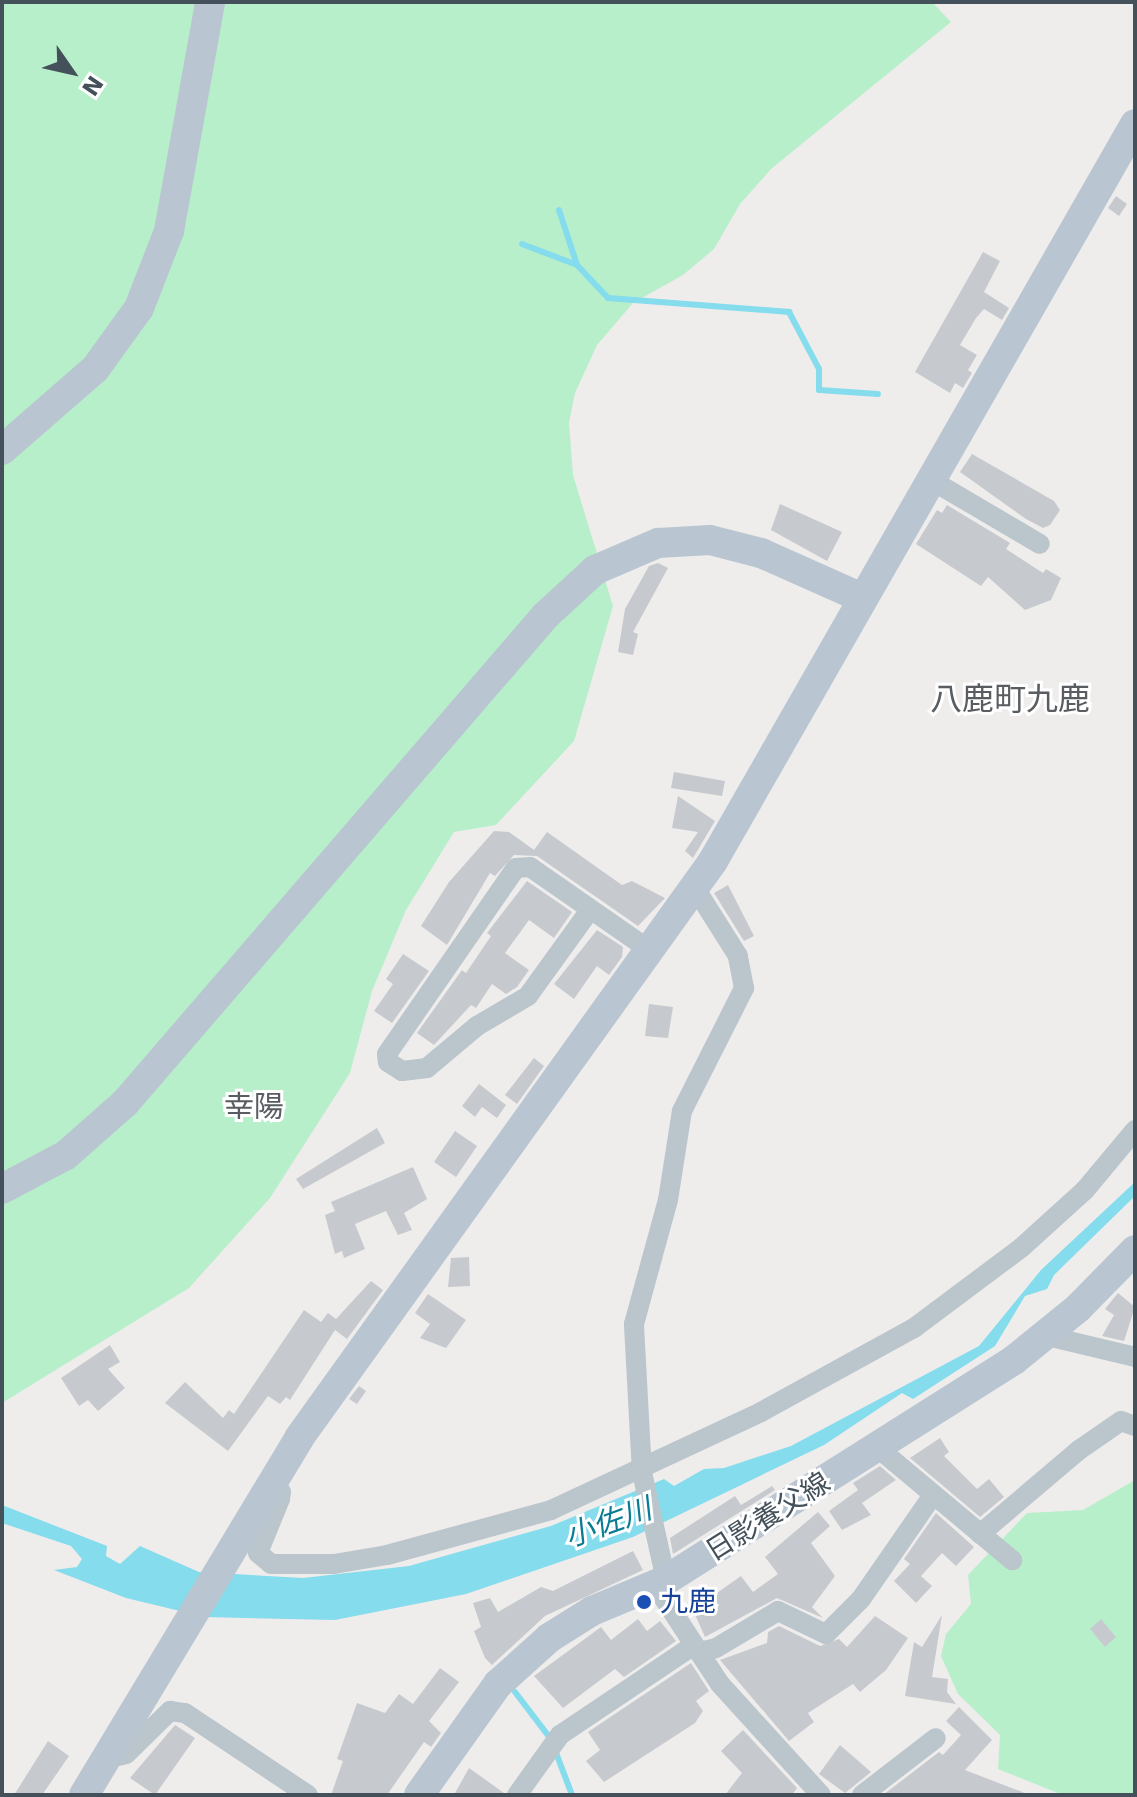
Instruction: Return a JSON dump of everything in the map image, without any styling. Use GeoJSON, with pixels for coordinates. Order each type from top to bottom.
{"type":"FeatureCollection","features":[{"type":"Feature","properties":{"kind":"street"},"geometry":{"type":"LineString","coordinates":[[2,450],[95,369],[139,308],[169,231],[210,2]]}},
{"type":"Feature","properties":{"kind":"street"},"geometry":{"type":"LineString","coordinates":[[84,1795],[299,1438],[695,888],[1135,124]]}},
{"type":"Feature","properties":{"kind":"street"},"geometry":{"type":"LineString","coordinates":[[931,480],[1040,544]]}},
{"type":"Feature","properties":{"kind":"street"},"geometry":{"type":"LineString","coordinates":[[2,1189],[66,1155],[125,1103],[545,616],[595,570],[658,543],[710,540],[761,553],[862,598]]}},
{"type":"Feature","properties":{"kind":"street"},"geometry":{"type":"LineString","coordinates":[[590,910],[528,996],[477,1026],[427,1068],[402,1071],[388,1062],[387,1054],[516,868],[530,867],[651,951]]}},
{"type":"Feature","properties":{"kind":"street"},"geometry":{"type":"LineString","coordinates":[[695,888],[738,956],[744,988],[682,1111],[668,1200],[634,1324],[642,1471],[661,1583],[696,1648],[720,1684],[821,1795]]}},
{"type":"Feature","properties":{"kind":"street"},"geometry":{"type":"LineString","coordinates":[[271,1483],[281,1492],[280,1499],[259,1558],[271,1564],[334,1564],[470,1536],[551,1510],[642,1471],[761,1412],[914,1328],[1021,1248],[1085,1190],[1135,1130]]}},
{"type":"Feature","properties":{"kind":"street","name":"日影養父線"},"geometry":{"type":"LineString","coordinates":[[419,1795],[480,1706],[516,1665],[592,1611],[661,1583],[878,1448],[1043,1335],[1135,1250]]}},
{"type":"Feature","properties":{"kind":"street"},"geometry":{"type":"LineString","coordinates":[[1043,1335],[1135,1357]]}},
{"type":"Feature","properties":{"kind":"street"},"geometry":{"type":"LineString","coordinates":[[980,1534],[1079,1450],[1121,1421],[1135,1426]]}},
{"type":"Feature","properties":{"kind":"street"},"geometry":{"type":"LineString","coordinates":[[878,1448],[1012,1560]]}},
{"type":"Feature","properties":{"kind":"street"},"geometry":{"type":"LineString","coordinates":[[517,1795],[560,1735],[696,1648],[716,1648],[778,1611],[826,1634],[861,1599],[933,1495]]}},
{"type":"Feature","properties":{"kind":"street"},"geometry":{"type":"LineString","coordinates":[[109,1758],[126,1754],[170,1711],[185,1713],[308,1795]]}},
{"type":"Feature","properties":{"kind":"street"},"geometry":{"type":"LineString","coordinates":[[862,1795],[936,1738]]}},
{"type":"Feature","properties":{"kind":"green space"},"geometry":{"type":"Polygon","coordinates":[[[2,2],[932,2],[951,22],[771,169],[740,204],[714,249],[683,275],[633,303],[597,345],[575,393],[569,423],[573,475],[613,606],[574,741],[496,825],[454,832],[406,910],[372,991],[350,1073],[270,1198],[189,1288],[2,1403],[2,2]]]}},
{"type":"Feature","properties":{"kind":"green space"},"geometry":{"type":"Polygon","coordinates":[[[1135,1480],[1135,1795],[1063,1795],[998,1769],[1000,1735],[958,1694],[941,1656],[946,1634],[971,1604],[968,1575],[1027,1513],[1083,1510],[1135,1480]]]}},
{"type":"Feature","properties":{"kind":"water","name":"小佐川"},"geometry":{"type":"Polygon","coordinates":[[[1135,1182],[1135,1196],[1054,1275],[1047,1289],[1025,1296],[995,1346],[913,1399],[902,1393],[824,1445],[633,1537],[466,1594],[335,1620],[205,1617],[126,1598],[54,1570],[77,1567],[82,1559],[71,1546],[2,1523],[2,1505],[107,1546],[106,1556],[120,1564],[140,1546],[199,1572],[303,1578],[409,1566],[551,1526],[664,1479],[674,1486],[704,1469],[724,1468],[791,1446],[979,1346],[1041,1270],[1135,1182]]]}},
{"type":"Feature","properties":{"kind":"building"},"geometry":{"type":"Polygon","coordinates":[[[1116,196],[1127,204],[1119,216],[1108,208],[1116,196]]]}},
{"type":"Feature","properties":{"kind":"building"},"geometry":{"type":"Polygon","coordinates":[[[983,252],[1000,261],[984,292],[1009,308],[1002,320],[984,309],[976,318],[960,345],[977,355],[968,370],[972,373],[963,388],[955,383],[950,393],[915,372],[983,252]]]}},
{"type":"Feature","properties":{"kind":"building"},"geometry":{"type":"Polygon","coordinates":[[[972,454],[1054,501],[1060,510],[1050,525],[1043,528],[1026,519],[960,472],[972,454]]]}},
{"type":"Feature","properties":{"kind":"building"},"geometry":{"type":"Polygon","coordinates":[[[780,504],[842,532],[827,561],[771,530],[780,504]]]}},
{"type":"Feature","properties":{"kind":"building"},"geometry":{"type":"Polygon","coordinates":[[[947,505],[1010,543],[1006,549],[1043,573],[1046,569],[1061,578],[1051,600],[1025,610],[988,577],[981,586],[916,544],[937,510],[942,513],[947,505]]]}},
{"type":"Feature","properties":{"kind":"building"},"geometry":{"type":"Polygon","coordinates":[[[658,563],[668,568],[633,632],[638,634],[633,655],[618,652],[625,609],[649,566],[658,563]]]}},
{"type":"Feature","properties":{"kind":"building"},"geometry":{"type":"Polygon","coordinates":[[[674,772],[725,781],[722,796],[671,788],[674,772]]]}},
{"type":"Feature","properties":{"kind":"building"},"geometry":{"type":"Polygon","coordinates":[[[678,796],[715,821],[693,858],[685,851],[698,832],[672,828],[678,796]]]}},
{"type":"Feature","properties":{"kind":"building"},"geometry":{"type":"Polygon","coordinates":[[[494,831],[509,832],[534,850],[547,832],[622,885],[632,881],[665,898],[638,926],[537,856],[514,855],[495,876],[490,873],[447,945],[421,926],[449,882],[494,831]]]}},
{"type":"Feature","properties":{"kind":"building"},"geometry":{"type":"Polygon","coordinates":[[[527,881],[572,912],[554,938],[529,920],[505,953],[529,970],[517,987],[506,994],[492,984],[476,1008],[471,1005],[434,1045],[417,1033],[462,970],[466,973],[491,936],[487,933],[527,881]]]}},
{"type":"Feature","properties":{"kind":"building"},"geometry":{"type":"Polygon","coordinates":[[[728,885],[754,936],[744,941],[714,893],[728,885]]]}},
{"type":"Feature","properties":{"kind":"building"},"geometry":{"type":"Polygon","coordinates":[[[597,930],[623,947],[622,957],[609,975],[597,966],[574,999],[554,984],[597,930]]]}},
{"type":"Feature","properties":{"kind":"building"},"geometry":{"type":"Polygon","coordinates":[[[403,954],[429,971],[392,1023],[374,1011],[393,984],[386,979],[403,954]]]}},
{"type":"Feature","properties":{"kind":"building"},"geometry":{"type":"Polygon","coordinates":[[[649,1004],[673,1007],[668,1038],[645,1036],[649,1004]]]}},
{"type":"Feature","properties":{"kind":"building"},"geometry":{"type":"Polygon","coordinates":[[[534,1058],[544,1066],[517,1104],[505,1095],[534,1058]]]}},
{"type":"Feature","properties":{"kind":"building"},"geometry":{"type":"Polygon","coordinates":[[[479,1084],[506,1105],[497,1118],[482,1107],[475,1117],[462,1106],[479,1084]]]}},
{"type":"Feature","properties":{"kind":"building"},"geometry":{"type":"Polygon","coordinates":[[[377,1128],[385,1143],[303,1189],[296,1179],[377,1128]]]}},
{"type":"Feature","properties":{"kind":"building"},"geometry":{"type":"Polygon","coordinates":[[[455,1131],[477,1146],[456,1177],[434,1162],[455,1131]]]}},
{"type":"Feature","properties":{"kind":"building"},"geometry":{"type":"Polygon","coordinates":[[[413,1167],[427,1199],[404,1213],[412,1230],[398,1235],[386,1211],[355,1224],[365,1249],[344,1258],[342,1251],[335,1254],[325,1215],[335,1211],[331,1202],[413,1167]]]}},
{"type":"Feature","properties":{"kind":"building"},"geometry":{"type":"Polygon","coordinates":[[[469,1257],[470,1286],[448,1287],[451,1258],[469,1257]]]}},
{"type":"Feature","properties":{"kind":"building"},"geometry":{"type":"Polygon","coordinates":[[[371,1281],[383,1290],[347,1339],[335,1330],[290,1400],[286,1397],[280,1404],[268,1396],[228,1451],[165,1403],[185,1382],[223,1418],[229,1410],[234,1414],[304,1310],[321,1322],[328,1313],[336,1319],[371,1281]]]}},
{"type":"Feature","properties":{"kind":"building"},"geometry":{"type":"Polygon","coordinates":[[[1118,1293],[1135,1307],[1124,1341],[1102,1336],[1114,1315],[1105,1309],[1118,1293]]]}},
{"type":"Feature","properties":{"kind":"building"},"geometry":{"type":"Polygon","coordinates":[[[428,1294],[466,1320],[446,1348],[420,1338],[430,1324],[415,1313],[428,1294]]]}},
{"type":"Feature","properties":{"kind":"building"},"geometry":{"type":"Polygon","coordinates":[[[110,1345],[120,1362],[108,1369],[125,1388],[98,1411],[88,1400],[79,1406],[61,1378],[110,1345]]]}},
{"type":"Feature","properties":{"kind":"building"},"geometry":{"type":"Polygon","coordinates":[[[359,1386],[366,1391],[357,1404],[349,1399],[359,1386]]]}},
{"type":"Feature","properties":{"kind":"building"},"geometry":{"type":"Polygon","coordinates":[[[940,1438],[949,1452],[944,1456],[977,1489],[989,1479],[1004,1497],[980,1517],[910,1458],[940,1438]]]}},
{"type":"Feature","properties":{"kind":"building"},"geometry":{"type":"Polygon","coordinates":[[[880,1466],[896,1480],[862,1503],[871,1515],[842,1530],[829,1511],[858,1490],[853,1483],[880,1466]]]}},
{"type":"Feature","properties":{"kind":"building"},"geometry":{"type":"Polygon","coordinates":[[[772,1486],[775,1490],[673,1554],[670,1538],[735,1496],[741,1505],[772,1486]]]}},
{"type":"Feature","properties":{"kind":"building"},"geometry":{"type":"Polygon","coordinates":[[[818,1512],[830,1526],[811,1543],[835,1576],[812,1607],[823,1618],[777,1598],[705,1637],[693,1610],[741,1576],[753,1592],[778,1574],[765,1557],[818,1512]]]}},
{"type":"Feature","properties":{"kind":"building"},"geometry":{"type":"Polygon","coordinates":[[[936,1513],[974,1547],[956,1566],[942,1553],[921,1576],[932,1586],[916,1603],[894,1581],[910,1564],[904,1559],[936,1513]]]}},
{"type":"Feature","properties":{"kind":"building"},"geometry":{"type":"Polygon","coordinates":[[[633,1551],[643,1570],[545,1616],[492,1665],[485,1658],[474,1631],[481,1627],[473,1603],[490,1598],[498,1612],[541,1587],[553,1591],[633,1551]]]}},
{"type":"Feature","properties":{"kind":"building"},"geometry":{"type":"Polygon","coordinates":[[[942,1615],[932,1677],[948,1679],[947,1692],[956,1704],[905,1696],[914,1642],[922,1647],[942,1615]]]}},
{"type":"Feature","properties":{"kind":"building"},"geometry":{"type":"Polygon","coordinates":[[[875,1616],[908,1638],[886,1670],[860,1692],[853,1684],[808,1713],[814,1722],[789,1741],[720,1660],[767,1643],[768,1632],[779,1626],[820,1646],[839,1639],[847,1647],[875,1616]]]}},
{"type":"Feature","properties":{"kind":"building"},"geometry":{"type":"Polygon","coordinates":[[[638,1619],[647,1631],[660,1621],[676,1641],[624,1677],[615,1669],[563,1708],[534,1676],[601,1627],[611,1640],[638,1619]]]}},
{"type":"Feature","properties":{"kind":"building"},"geometry":{"type":"Polygon","coordinates":[[[1101,1619],[1116,1637],[1105,1647],[1090,1629],[1101,1619]]]}},
{"type":"Feature","properties":{"kind":"building"},"geometry":{"type":"Polygon","coordinates":[[[691,1663],[709,1691],[696,1701],[703,1711],[695,1723],[604,1782],[586,1761],[600,1750],[588,1732],[691,1663]]]}},
{"type":"Feature","properties":{"kind":"building"},"geometry":{"type":"Polygon","coordinates":[[[440,1668],[459,1682],[429,1721],[441,1733],[431,1747],[424,1742],[387,1795],[331,1795],[343,1761],[337,1759],[357,1703],[385,1713],[399,1694],[413,1704],[440,1668]]]}},
{"type":"Feature","properties":{"kind":"building"},"geometry":{"type":"Polygon","coordinates":[[[959,1707],[992,1740],[965,1770],[1030,1795],[883,1795],[939,1752],[943,1755],[961,1735],[946,1721],[959,1707]]]}},
{"type":"Feature","properties":{"kind":"building"},"geometry":{"type":"Polygon","coordinates":[[[175,1725],[195,1738],[155,1795],[130,1778],[175,1725]]]}},
{"type":"Feature","properties":{"kind":"building"},"geometry":{"type":"Polygon","coordinates":[[[743,1730],[797,1788],[792,1795],[725,1795],[742,1773],[721,1751],[743,1730]]]}},
{"type":"Feature","properties":{"kind":"building"},"geometry":{"type":"Polygon","coordinates":[[[48,1741],[69,1756],[42,1795],[14,1795],[48,1741]]]}},
{"type":"Feature","properties":{"kind":"building"},"geometry":{"type":"Polygon","coordinates":[[[840,1745],[871,1772],[845,1793],[819,1774],[840,1745]]]}},
{"type":"Feature","properties":{"kind":"building"},"geometry":{"type":"Polygon","coordinates":[[[469,1768],[504,1793],[504,1795],[454,1795],[469,1768]]]}},
{"type":"Feature","properties":{"kind":"waterway"},"geometry":{"type":"LineString","coordinates":[[559,210],[577,265]]}},
{"type":"Feature","properties":{"kind":"waterway"},"geometry":{"type":"LineString","coordinates":[[522,244],[577,265],[608,298],[789,312],[819,369],[819,390],[878,394]]}},
{"type":"Feature","properties":{"kind":"waterway"},"geometry":{"type":"LineString","coordinates":[[515,1692],[550,1738]]}},
{"type":"Feature","properties":{"kind":"waterway"},"geometry":{"type":"LineString","coordinates":[[555,1750],[572,1795]]}},
{"type":"Feature","properties":{"kind":"place","name":"九鹿"},"geometry":{"type":"Point","coordinates":[644,1602]}},
{"type":"Feature","properties":{"kind":"district","name":"八鹿町九鹿"},"geometry":{"type":"Point","coordinates":[1010,699]}},
{"type":"Feature","properties":{"kind":"district","name":"幸陽"},"geometry":{"type":"Point","coordinates":[254,1107]}}]}
